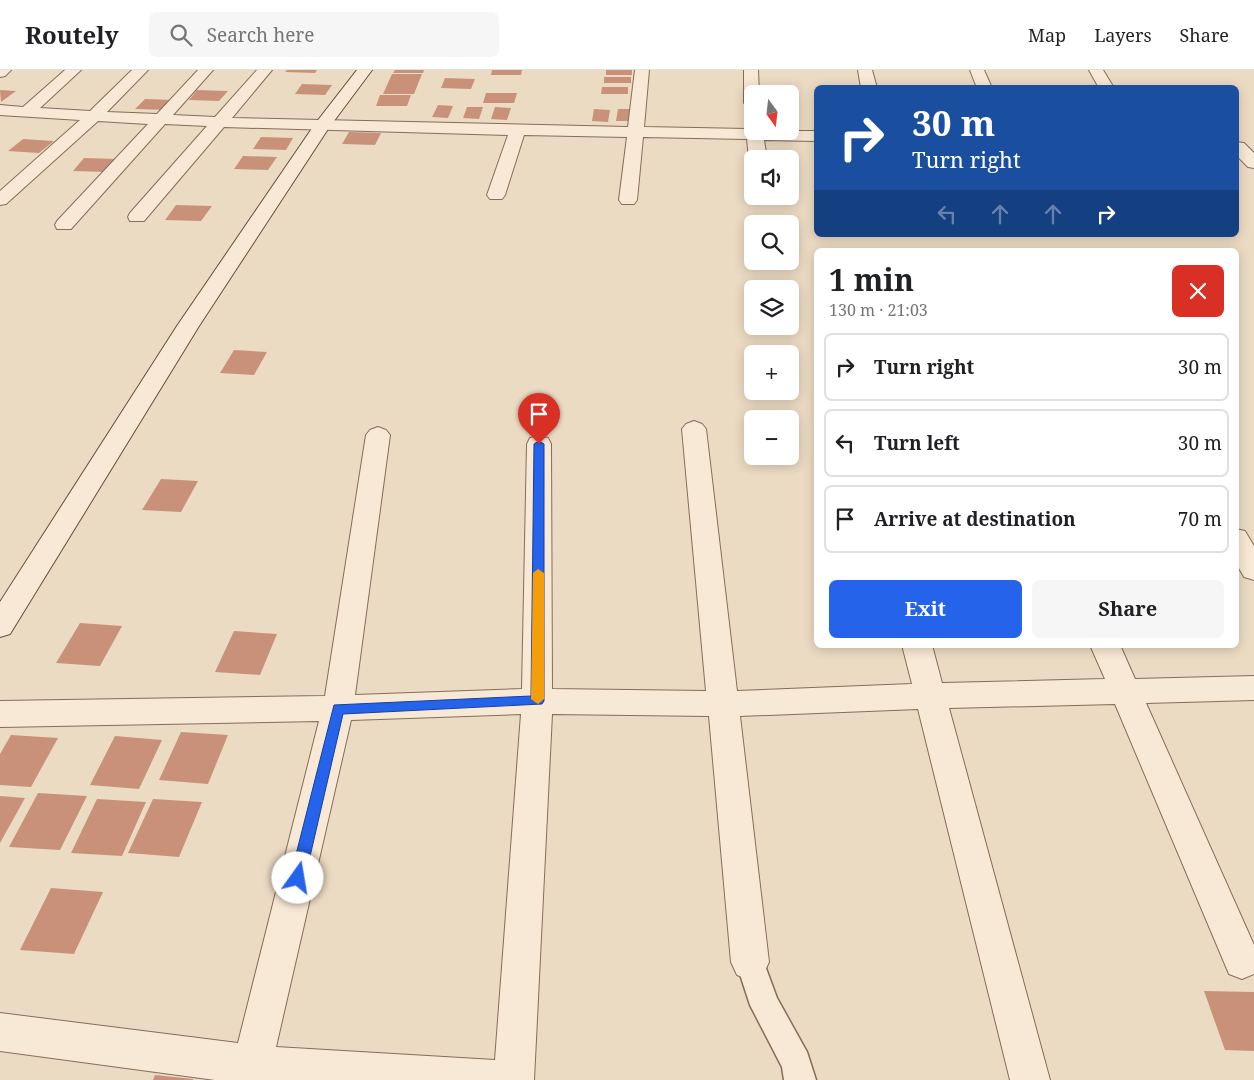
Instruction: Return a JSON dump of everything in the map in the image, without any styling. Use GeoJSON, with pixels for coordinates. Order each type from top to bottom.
{"type":"FeatureCollection","features":[{"type":"Feature","properties":{"kind":"street"},"geometry":{"type":"LineString","coordinates":[[0,73],[4,70]]}},
{"type":"Feature","properties":{"kind":"street"},"geometry":{"type":"LineString","coordinates":[[0,122],[13,111],[74,70]]}},
{"type":"Feature","properties":{"kind":"street"},"geometry":{"type":"LineString","coordinates":[[0,200],[93,117],[141,70]]}},
{"type":"Feature","properties":{"kind":"street"},"geometry":{"type":"LineString","coordinates":[[64,225],[164,119],[206,70]]}},
{"type":"Feature","properties":{"kind":"street"},"geometry":{"type":"LineString","coordinates":[[137,217],[265,70]]}},
{"type":"Feature","properties":{"kind":"street"},"geometry":{"type":"LineString","coordinates":[[0,626],[188,326],[321,127],[365,70]]}},
{"type":"Feature","properties":{"kind":"street"},"geometry":{"type":"LineString","coordinates":[[628,200],[642,70]]}},
{"type":"Feature","properties":{"kind":"street"},"geometry":{"type":"LineString","coordinates":[[751,70],[751,85]]}},
{"type":"Feature","properties":{"kind":"street"},"geometry":{"type":"LineString","coordinates":[[865,70],[868,85]]}},
{"type":"Feature","properties":{"kind":"street"},"geometry":{"type":"LineString","coordinates":[[977,70],[984,85]]}},
{"type":"Feature","properties":{"kind":"street"},"geometry":{"type":"LineString","coordinates":[[1096,70],[1105,85]]}},
{"type":"Feature","properties":{"kind":"street"},"geometry":{"type":"LineString","coordinates":[[13,111],[93,117],[321,127],[518,128],[744,133]]}},
{"type":"Feature","properties":{"kind":"street"},"geometry":{"type":"LineString","coordinates":[[496,195],[518,128]]}},
{"type":"Feature","properties":{"kind":"street"},"geometry":{"type":"LineString","coordinates":[[799,135],[814,136]]}},
{"type":"Feature","properties":{"kind":"street"},"geometry":{"type":"LineString","coordinates":[[1243,147],[1254,163]]}},
{"type":"Feature","properties":{"kind":"street"},"geometry":{"type":"LineString","coordinates":[[694,429],[750,962]]}},
{"type":"Feature","properties":{"kind":"street"},"geometry":{"type":"LineString","coordinates":[[252,1065],[338,708],[378,435]]}},
{"type":"Feature","properties":{"kind":"street"},"geometry":{"type":"LineString","coordinates":[[514,1080],[538,701],[539,444]]}},
{"type":"Feature","properties":{"kind":"street"},"geometry":{"type":"LineString","coordinates":[[1239,543],[1254,570]]}},
{"type":"Feature","properties":{"kind":"street"},"geometry":{"type":"LineString","coordinates":[[918,648],[1030,1080]]}},
{"type":"Feature","properties":{"kind":"street"},"geometry":{"type":"LineString","coordinates":[[1106,648],[1242,961]]}},
{"type":"Feature","properties":{"kind":"street"},"geometry":{"type":"LineString","coordinates":[[0,714],[338,708],[538,701],[722,704],[930,696],[1254,688]]}},
{"type":"Feature","properties":{"kind":"street"},"geometry":{"type":"LineString","coordinates":[[0,1032],[252,1065],[499,1080]]}},
{"type":"Feature","properties":{"kind":"lane"},"geometry":{"type":"LineString","coordinates":[[750,962],[765,1005],[796,1063],[800,1080]]}},
{"type":"Feature","properties":{"kind":"building"},"geometry":{"type":"Polygon","coordinates":[[[287,70],[317,70],[315,73],[285,72],[287,70]]]}},
{"type":"Feature","properties":{"kind":"building"},"geometry":{"type":"Polygon","coordinates":[[[395,70],[424,70],[423,73],[393,73],[395,70]]]}},
{"type":"Feature","properties":{"kind":"building"},"geometry":{"type":"Polygon","coordinates":[[[492,70],[522,70],[521,75],[491,75],[492,70]]]}},
{"type":"Feature","properties":{"kind":"building"},"geometry":{"type":"Polygon","coordinates":[[[606,70],[632,70],[632,75],[606,75],[606,70]]]}},
{"type":"Feature","properties":{"kind":"building"},"geometry":{"type":"Polygon","coordinates":[[[392,74],[422,74],[414,94],[383,94],[392,74]]]}},
{"type":"Feature","properties":{"kind":"building"},"geometry":{"type":"Polygon","coordinates":[[[604,77],[631,77],[631,83],[604,83],[604,77]]]}},
{"type":"Feature","properties":{"kind":"building"},"geometry":{"type":"Polygon","coordinates":[[[445,78],[475,79],[471,89],[441,88],[445,78]]]}},
{"type":"Feature","properties":{"kind":"building"},"geometry":{"type":"Polygon","coordinates":[[[302,84],[332,85],[325,95],[295,94],[302,84]]]}},
{"type":"Feature","properties":{"kind":"building"},"geometry":{"type":"Polygon","coordinates":[[[602,87],[628,87],[628,94],[601,94],[602,87]]]}},
{"type":"Feature","properties":{"kind":"building"},"geometry":{"type":"Polygon","coordinates":[[[0,90],[16,91],[1,102],[0,90]]]}},
{"type":"Feature","properties":{"kind":"building"},"geometry":{"type":"Polygon","coordinates":[[[197,90],[228,91],[219,101],[189,100],[197,90]]]}},
{"type":"Feature","properties":{"kind":"building"},"geometry":{"type":"Polygon","coordinates":[[[486,93],[517,93],[514,103],[483,103],[486,93]]]}},
{"type":"Feature","properties":{"kind":"building"},"geometry":{"type":"Polygon","coordinates":[[[380,95],[411,95],[407,106],[376,106],[380,95]]]}},
{"type":"Feature","properties":{"kind":"building"},"geometry":{"type":"Polygon","coordinates":[[[145,99],[175,100],[166,110],[135,109],[145,99]]]}},
{"type":"Feature","properties":{"kind":"building"},"geometry":{"type":"Polygon","coordinates":[[[438,105],[453,106],[448,118],[432,117],[438,105]]]}},
{"type":"Feature","properties":{"kind":"building"},"geometry":{"type":"Polygon","coordinates":[[[467,107],[483,107],[479,119],[463,118],[467,107]]]}},
{"type":"Feature","properties":{"kind":"building"},"geometry":{"type":"Polygon","coordinates":[[[495,107],[511,108],[507,120],[491,119],[495,107]]]}},
{"type":"Feature","properties":{"kind":"building"},"geometry":{"type":"Polygon","coordinates":[[[594,109],[610,110],[608,122],[592,121],[594,109]]]}},
{"type":"Feature","properties":{"kind":"building"},"geometry":{"type":"Polygon","coordinates":[[[618,109],[634,109],[633,121],[616,121],[618,109]]]}},
{"type":"Feature","properties":{"kind":"building"},"geometry":{"type":"Polygon","coordinates":[[[349,132],[381,133],[375,145],[342,144],[349,132]]]}},
{"type":"Feature","properties":{"kind":"building"},"geometry":{"type":"Polygon","coordinates":[[[261,137],[293,138],[286,150],[253,149],[261,137]]]}},
{"type":"Feature","properties":{"kind":"building"},"geometry":{"type":"Polygon","coordinates":[[[23,139],[54,141],[39,153],[8,151],[23,139]]]}},
{"type":"Feature","properties":{"kind":"building"},"geometry":{"type":"Polygon","coordinates":[[[243,156],[277,157],[268,170],[234,169],[243,156]]]}},
{"type":"Feature","properties":{"kind":"building"},"geometry":{"type":"Polygon","coordinates":[[[84,158],[118,159],[106,172],[73,171],[84,158]]]}},
{"type":"Feature","properties":{"kind":"building"},"geometry":{"type":"Polygon","coordinates":[[[176,205],[212,206],[201,221],[165,220],[176,205]]]}},
{"type":"Feature","properties":{"kind":"building"},"geometry":{"type":"Polygon","coordinates":[[[234,350],[267,352],[254,375],[220,373],[234,350]]]}},
{"type":"Feature","properties":{"kind":"building"},"geometry":{"type":"Polygon","coordinates":[[[161,479],[198,481],[181,512],[142,510],[161,479]]]}},
{"type":"Feature","properties":{"kind":"building"},"geometry":{"type":"Polygon","coordinates":[[[80,623],[122,626],[100,666],[56,663],[80,623]]]}},
{"type":"Feature","properties":{"kind":"building"},"geometry":{"type":"Polygon","coordinates":[[[234,631],[277,634],[260,675],[215,672],[234,631]]]}},
{"type":"Feature","properties":{"kind":"building"},"geometry":{"type":"Polygon","coordinates":[[[181,732],[228,735],[208,784],[159,780],[181,732]]]}},
{"type":"Feature","properties":{"kind":"building"},"geometry":{"type":"Polygon","coordinates":[[[11,735],[58,738],[31,787],[0,785],[0,754],[11,735]]]}},
{"type":"Feature","properties":{"kind":"building"},"geometry":{"type":"Polygon","coordinates":[[[115,736],[162,740],[139,789],[90,785],[115,736]]]}},
{"type":"Feature","properties":{"kind":"building"},"geometry":{"type":"Polygon","coordinates":[[[38,793],[87,796],[60,850],[9,847],[38,793]]]}},
{"type":"Feature","properties":{"kind":"building"},"geometry":{"type":"Polygon","coordinates":[[[0,796],[25,798],[0,843],[0,796]]]}},
{"type":"Feature","properties":{"kind":"building"},"geometry":{"type":"Polygon","coordinates":[[[97,799],[146,802],[122,856],[71,853],[97,799]]]}},
{"type":"Feature","properties":{"kind":"building"},"geometry":{"type":"Polygon","coordinates":[[[153,799],[202,802],[179,857],[128,853],[153,799]]]}},
{"type":"Feature","properties":{"kind":"building"},"geometry":{"type":"Polygon","coordinates":[[[51,888],[103,892],[74,954],[20,950],[51,888]]]}},
{"type":"Feature","properties":{"kind":"building"},"geometry":{"type":"Polygon","coordinates":[[[1204,991],[1254,992],[1254,1051],[1225,1050],[1204,991]]]}},
{"type":"Feature","properties":{"kind":"building"},"geometry":{"type":"Polygon","coordinates":[[[155,1075],[193,1079],[193,1080],[153,1080],[155,1075]]]}},
{"type":"Feature","properties":{"kind":"slow traffic"},"geometry":{"type":"LineString","coordinates":[[538,573],[538,699]]}},
{"type":"Feature","properties":{"kind":"route"},"geometry":{"type":"LineString","coordinates":[[298,878],[338,708],[538,701],[539,444]]}}]}
